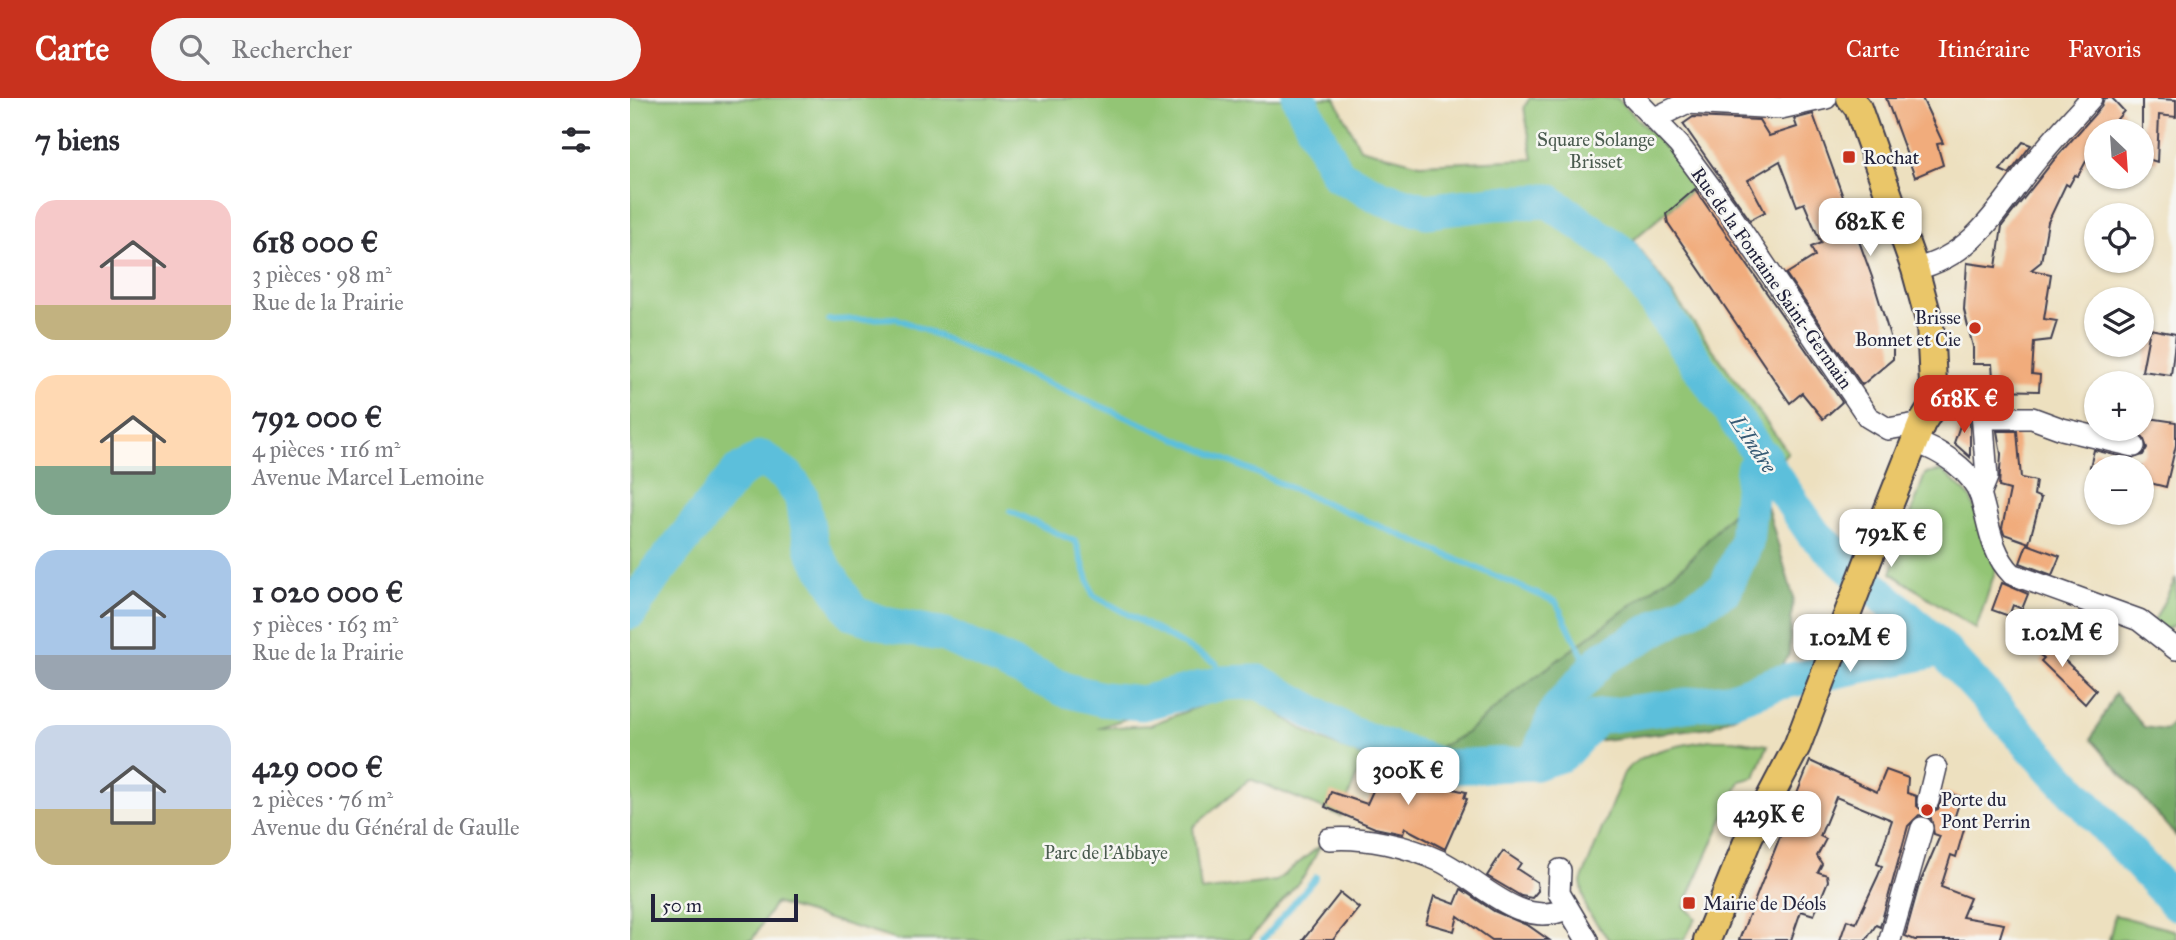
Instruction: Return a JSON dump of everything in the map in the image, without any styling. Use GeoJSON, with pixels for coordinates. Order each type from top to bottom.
{"type":"FeatureCollection","features":[{"type":"Feature","properties":{"kind":"main road"},"geometry":{"type":"LineString","coordinates":[[1844,98],[1842,113],[1902,277],[1914,330],[1916,386],[1924,423]]}},
{"type":"Feature","properties":{"kind":"main road"},"geometry":{"type":"LineString","coordinates":[[1707,940],[1749,837],[1797,746],[1924,423],[1930,324],[1915,269],[1858,108],[1850,98]]}},
{"type":"Feature","properties":{"kind":"street","name":"Rue de la Fontaine Saint-Germain"},"geometry":{"type":"LineString","coordinates":[[1634,98],[1679,145],[1726,208],[1868,417],[1888,429],[1924,423],[1982,399],[1985,418]]}},
{"type":"Feature","properties":{"kind":"street"},"geometry":{"type":"LineString","coordinates":[[1655,118],[1686,103],[1781,108],[1826,98]]}},
{"type":"Feature","properties":{"kind":"street"},"geometry":{"type":"LineString","coordinates":[[1915,269],[1940,262],[1978,236],[2037,159],[2091,98]]}},
{"type":"Feature","properties":{"kind":"street"},"geometry":{"type":"LineString","coordinates":[[1980,494],[1987,477],[1985,418],[2032,418],[2062,429],[2134,446]]}},
{"type":"Feature","properties":{"kind":"street"},"geometry":{"type":"LineString","coordinates":[[1924,423],[1931,448],[1962,470],[1980,494],[1990,536],[2001,561],[2012,574],[2140,620],[2176,649]]}},
{"type":"Feature","properties":{"kind":"street"},"geometry":{"type":"LineString","coordinates":[[1928,801],[1936,768]]}},
{"type":"Feature","properties":{"kind":"street"},"geometry":{"type":"LineString","coordinates":[[1890,940],[1921,830]]}},
{"type":"Feature","properties":{"kind":"street"},"geometry":{"type":"LineString","coordinates":[[1329,839],[1350,838],[1421,853],[1442,862],[1522,910],[1555,914],[1566,909]]}},
{"type":"Feature","properties":{"kind":"street"},"geometry":{"type":"LineString","coordinates":[[1560,870],[1557,882],[1566,909],[1587,940]]}},
{"type":"Feature","properties":{"kind":"green space"},"geometry":{"type":"Polygon","coordinates":[[[630,98],[1335,98],[1360,148],[1420,164],[1533,159],[1524,107],[1530,98],[1617,98],[1700,183],[1633,240],[1788,452],[1686,564],[1514,693],[1465,734],[1410,763],[1259,674],[1098,728],[1150,725],[1221,698],[1257,695],[1307,732],[1364,757],[1341,816],[1250,779],[1193,827],[1201,891],[1276,881],[1321,845],[1305,875],[1249,940],[897,940],[775,903],[752,940],[630,940],[630,98]]]}},
{"type":"Feature","properties":{"kind":"green space"},"geometry":{"type":"Polygon","coordinates":[[[1943,471],[1970,497],[1997,566],[1976,629],[1891,573],[1925,474],[1943,471]]]}},
{"type":"Feature","properties":{"kind":"green space"},"geometry":{"type":"Polygon","coordinates":[[[1760,482],[1793,596],[1789,655],[1746,711],[1711,727],[1410,763],[1465,734],[1514,693],[1686,564],[1760,482]]]}},
{"type":"Feature","properties":{"kind":"green space"},"geometry":{"type":"Polygon","coordinates":[[[2176,578],[2176,624],[2163,631],[2153,623],[2176,578]]]}},
{"type":"Feature","properties":{"kind":"green space"},"geometry":{"type":"Polygon","coordinates":[[[2115,693],[2144,727],[2165,730],[2176,720],[2176,836],[2091,739],[2115,693]]]}},
{"type":"Feature","properties":{"kind":"green space"},"geometry":{"type":"Polygon","coordinates":[[[1710,740],[1768,745],[1755,777],[1740,781],[1684,906],[1696,918],[1684,940],[1609,940],[1586,909],[1581,882],[1624,773],[1641,758],[1652,753],[1710,740]]]}},
{"type":"Feature","properties":{"kind":"green space"},"geometry":{"type":"Polygon","coordinates":[[[2115,915],[2176,931],[2176,940],[2109,940],[2115,915]]]}},
{"type":"Feature","properties":{"kind":"building"},"geometry":{"type":"Polygon","coordinates":[[[1886,98],[1922,98],[1943,143],[1937,144],[1943,165],[1915,177],[1886,98]]]}},
{"type":"Feature","properties":{"kind":"building"},"geometry":{"type":"Polygon","coordinates":[[[2104,98],[2112,98],[2124,111],[2117,119],[2090,119],[2101,107],[2104,98]]]}},
{"type":"Feature","properties":{"kind":"building"},"geometry":{"type":"Polygon","coordinates":[[[2142,98],[2176,100],[2176,117],[2159,115],[2157,162],[2154,161],[2154,119],[2142,119],[2142,98]]]}},
{"type":"Feature","properties":{"kind":"building"},"geometry":{"type":"Polygon","coordinates":[[[1813,114],[1872,277],[1893,346],[1893,359],[1862,385],[1786,274],[1815,256],[1811,247],[1821,243],[1804,203],[1797,206],[1780,161],[1748,180],[1765,212],[1750,220],[1683,124],[1693,117],[1759,120],[1769,136],[1797,127],[1794,119],[1813,114]]]}},
{"type":"Feature","properties":{"kind":"building"},"geometry":{"type":"Polygon","coordinates":[[[2084,126],[2084,165],[2069,186],[2066,184],[2048,222],[2041,262],[2031,270],[2051,274],[2044,319],[2057,321],[2051,340],[2034,342],[2032,374],[2040,375],[2039,391],[1994,390],[1992,364],[1973,364],[1973,347],[1964,310],[1967,263],[1996,267],[2002,226],[2084,126]]]}},
{"type":"Feature","properties":{"kind":"building"},"geometry":{"type":"Polygon","coordinates":[[[2023,142],[2031,145],[2009,174],[2000,170],[2023,142]]]}},
{"type":"Feature","properties":{"kind":"building"},"geometry":{"type":"Polygon","coordinates":[[[1695,189],[1842,402],[1823,419],[1802,393],[1790,403],[1668,223],[1666,214],[1695,189]]]}},
{"type":"Feature","properties":{"kind":"building"},"geometry":{"type":"Polygon","coordinates":[[[2154,330],[2176,334],[2171,375],[2142,371],[2145,357],[2154,357],[2154,330]]]}},
{"type":"Feature","properties":{"kind":"building"},"geometry":{"type":"Polygon","coordinates":[[[1969,413],[1970,457],[1954,443],[1964,414],[1969,413]]]}},
{"type":"Feature","properties":{"kind":"building"},"geometry":{"type":"Polygon","coordinates":[[[2154,419],[2176,422],[2176,445],[2166,487],[2154,484],[2154,455],[2143,455],[2147,448],[2144,441],[2154,441],[2154,419]]]}},
{"type":"Feature","properties":{"kind":"building"},"geometry":{"type":"Polygon","coordinates":[[[1997,431],[2017,431],[2021,478],[2036,481],[2034,495],[2041,498],[2029,543],[2004,534],[2002,528],[2010,490],[1999,487],[2001,454],[1997,431]]]}},
{"type":"Feature","properties":{"kind":"building"},"geometry":{"type":"Polygon","coordinates":[[[2094,450],[2115,455],[2093,455],[2094,450]]]}},
{"type":"Feature","properties":{"kind":"building"},"geometry":{"type":"Polygon","coordinates":[[[2027,544],[2060,556],[2052,575],[2020,563],[2027,544]]]}},
{"type":"Feature","properties":{"kind":"building"},"geometry":{"type":"Polygon","coordinates":[[[2002,583],[2028,594],[2022,609],[2013,605],[2009,616],[1992,610],[2002,583]]]}},
{"type":"Feature","properties":{"kind":"building"},"geometry":{"type":"Polygon","coordinates":[[[2035,632],[2096,690],[2085,704],[2041,661],[2044,658],[2026,646],[2035,632]]]}},
{"type":"Feature","properties":{"kind":"building"},"geometry":{"type":"Polygon","coordinates":[[[1810,761],[1877,792],[1886,770],[1908,778],[1907,793],[1916,796],[1916,805],[1926,814],[1938,809],[1944,792],[1961,797],[1953,822],[1965,826],[1956,857],[1951,855],[1941,887],[1970,898],[1962,917],[2004,924],[1999,940],[1915,940],[1905,936],[1919,885],[1940,836],[1934,834],[1931,818],[1919,815],[1908,826],[1880,927],[1876,925],[1866,940],[1840,940],[1847,920],[1856,923],[1878,876],[1882,866],[1877,864],[1892,820],[1836,797],[1820,836],[1826,839],[1817,856],[1822,864],[1818,872],[1827,875],[1828,881],[1814,915],[1801,911],[1791,940],[1739,940],[1810,761]]]}},
{"type":"Feature","properties":{"kind":"building"},"geometry":{"type":"Polygon","coordinates":[[[1381,773],[1403,783],[1407,775],[1424,782],[1428,773],[1453,779],[1449,788],[1466,792],[1464,798],[1467,799],[1445,849],[1405,828],[1403,834],[1375,828],[1325,807],[1331,792],[1367,804],[1381,773]]]}},
{"type":"Feature","properties":{"kind":"building"},"geometry":{"type":"Polygon","coordinates":[[[1503,851],[1521,863],[1517,869],[1537,882],[1538,891],[1532,898],[1521,896],[1487,876],[1503,851]]]}},
{"type":"Feature","properties":{"kind":"building"},"geometry":{"type":"Polygon","coordinates":[[[1461,889],[1494,911],[1529,926],[1549,940],[1492,940],[1458,916],[1454,931],[1426,923],[1434,896],[1455,904],[1461,889]]]}},
{"type":"Feature","properties":{"kind":"building"},"geometry":{"type":"Polygon","coordinates":[[[1340,893],[1359,908],[1333,940],[1303,940],[1340,893]]]}},
{"type":"Feature","properties":{"kind":"waterway","name":"L'Indre"},"geometry":{"type":"LineString","coordinates":[[1299,98],[1338,175],[1383,198],[1426,211],[1494,203],[1549,201],[1621,252],[1813,533],[1942,649],[2176,903]]}},
{"type":"Feature","properties":{"kind":"waterway"},"geometry":{"type":"LineString","coordinates":[[829,320],[896,318],[1556,602],[1591,672]]}},
{"type":"Feature","properties":{"kind":"waterway"},"geometry":{"type":"LineString","coordinates":[[630,612],[654,576],[737,473],[762,458],[787,476],[801,496],[813,550],[853,613],[889,625],[945,635],[1066,690],[1102,699],[1142,703],[1222,683],[1259,682],[1351,734],[1445,767],[1535,763],[1563,754],[1597,717],[1732,699],[1777,683],[1942,649]]}},
{"type":"Feature","properties":{"kind":"waterway"},"geometry":{"type":"LineString","coordinates":[[1535,763],[1557,710],[1602,659],[1725,589],[1746,543],[1753,469],[1765,458]]}},
{"type":"Feature","properties":{"kind":"waterway"},"geometry":{"type":"LineString","coordinates":[[1010,511],[1076,542],[1093,595],[1216,663],[1222,683]]}},
{"type":"Feature","properties":{"kind":"waterway"},"geometry":{"type":"LineString","coordinates":[[1263,940],[1316,877]]}},
{"type":"Feature","properties":{"kind":"place","name":"Rochat"},"geometry":{"type":"Point","coordinates":[1849,157]}},
{"type":"Feature","properties":{"kind":"place","name":"Brisse Bonnet et Cie"},"geometry":{"type":"Point","coordinates":[1975,328]}},
{"type":"Feature","properties":{"kind":"place","name":"Porte du Pont Perrin"},"geometry":{"type":"Point","coordinates":[1927,810]}},
{"type":"Feature","properties":{"kind":"place","name":"Mairie de Déols"},"geometry":{"type":"Point","coordinates":[1689,903]}},
{"type":"Feature","properties":{"kind":"park label","name":"Square Solange Brisset"},"geometry":{"type":"Point","coordinates":[1596,150]}},
{"type":"Feature","properties":{"kind":"park label","name":"Parc de l'Abbaye"},"geometry":{"type":"Point","coordinates":[1106,852]}}]}
